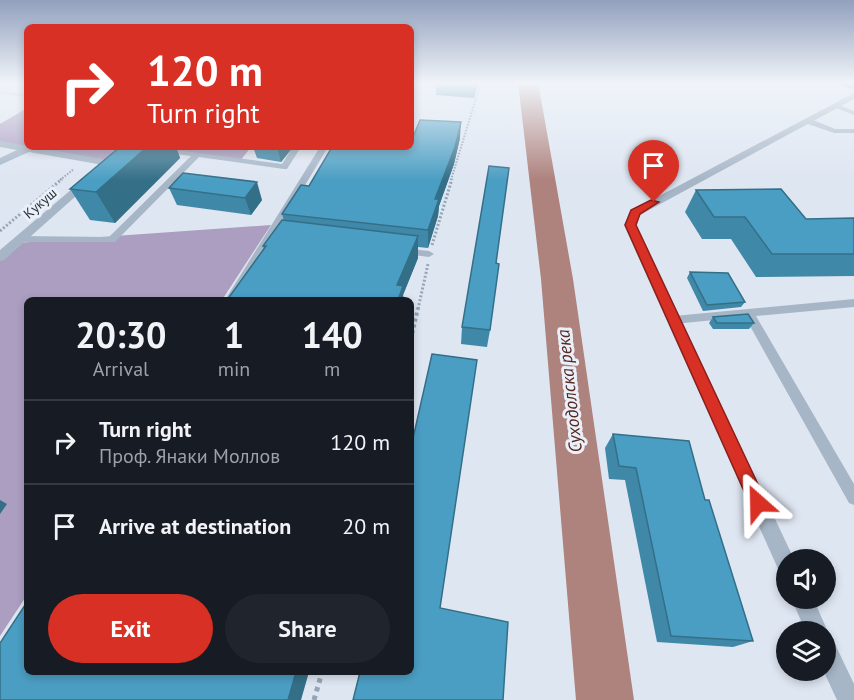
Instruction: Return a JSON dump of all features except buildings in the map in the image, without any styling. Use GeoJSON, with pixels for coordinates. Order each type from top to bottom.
{"type":"FeatureCollection","features":[{"type":"Feature","properties":{"kind":"street"},"geometry":{"type":"LineString","coordinates":[[779,549],[630,225],[635,213],[820,115]]}},
{"type":"Feature","properties":{"kind":"street"},"geometry":{"type":"LineString","coordinates":[[0,144],[24,148]]}},
{"type":"Feature","properties":{"kind":"street"},"geometry":{"type":"LineString","coordinates":[[0,162],[25,150]]}},
{"type":"Feature","properties":{"kind":"street"},"geometry":{"type":"LineString","coordinates":[[33,150],[86,159]]}},
{"type":"Feature","properties":{"kind":"street","name":"Кукуш"},"geometry":{"type":"LineString","coordinates":[[0,257],[112,161],[86,159]]}},
{"type":"Feature","properties":{"kind":"street"},"geometry":{"type":"LineString","coordinates":[[836,672],[849,700]]}},
{"type":"Feature","properties":{"kind":"lane"},"geometry":{"type":"LineString","coordinates":[[808,121],[834,131],[854,131]]}},
{"type":"Feature","properties":{"kind":"lane"},"geometry":{"type":"LineString","coordinates":[[159,150],[284,167],[295,150]]}},
{"type":"Feature","properties":{"kind":"lane"},"geometry":{"type":"LineString","coordinates":[[232,297],[322,150]]}},
{"type":"Feature","properties":{"kind":"lane"},"geometry":{"type":"LineString","coordinates":[[21,239],[112,240],[197,154]]}},
{"type":"Feature","properties":{"kind":"lane"},"geometry":{"type":"LineString","coordinates":[[271,235],[282,236]]}},
{"type":"Feature","properties":{"kind":"lane"},"geometry":{"type":"LineString","coordinates":[[395,250],[429,254]]}},
{"type":"Feature","properties":{"kind":"lane"},"geometry":{"type":"LineString","coordinates":[[674,320],[854,303]]}},
{"type":"Feature","properties":{"kind":"lane"},"geometry":{"type":"LineString","coordinates":[[748,313],[854,498]]}},
{"type":"Feature","properties":{"kind":"path"},"geometry":{"type":"LineString","coordinates":[[0,125],[21,115]]}},
{"type":"Feature","properties":{"kind":"path"},"geometry":{"type":"LineString","coordinates":[[414,327],[427,275],[429,254],[445,209],[472,115]]}},
{"type":"Feature","properties":{"kind":"path"},"geometry":{"type":"LineString","coordinates":[[0,231],[86,159]]}},
{"type":"Feature","properties":{"kind":"path"},"geometry":{"type":"LineString","coordinates":[[314,700],[321,675]]}},
{"type":"Feature","properties":{"kind":"shaded area"},"geometry":{"type":"Polygon","coordinates":[[[16,115],[24,115],[24,148],[0,144],[0,124],[16,115]]]}},
{"type":"Feature","properties":{"kind":"shaded area"},"geometry":{"type":"Polygon","coordinates":[[[34,150],[124,150],[109,163],[34,150]]]}},
{"type":"Feature","properties":{"kind":"shaded area"},"geometry":{"type":"Polygon","coordinates":[[[158,150],[249,150],[240,161],[158,150]]]}},
{"type":"Feature","properties":{"kind":"shaded area"},"geometry":{"type":"Polygon","coordinates":[[[271,225],[224,297],[24,297],[24,600],[0,636],[0,257],[16,243],[271,225]]]}},
{"type":"Feature","properties":{"kind":"waterway","name":"Суходолска река"},"geometry":{"type":"LineString","coordinates":[[533,115],[557,279],[605,700]]}},
{"type":"Feature","properties":{"kind":"route"},"geometry":{"type":"LineString","coordinates":[[654,202],[635,213],[630,225],[758,503]]}}]}
